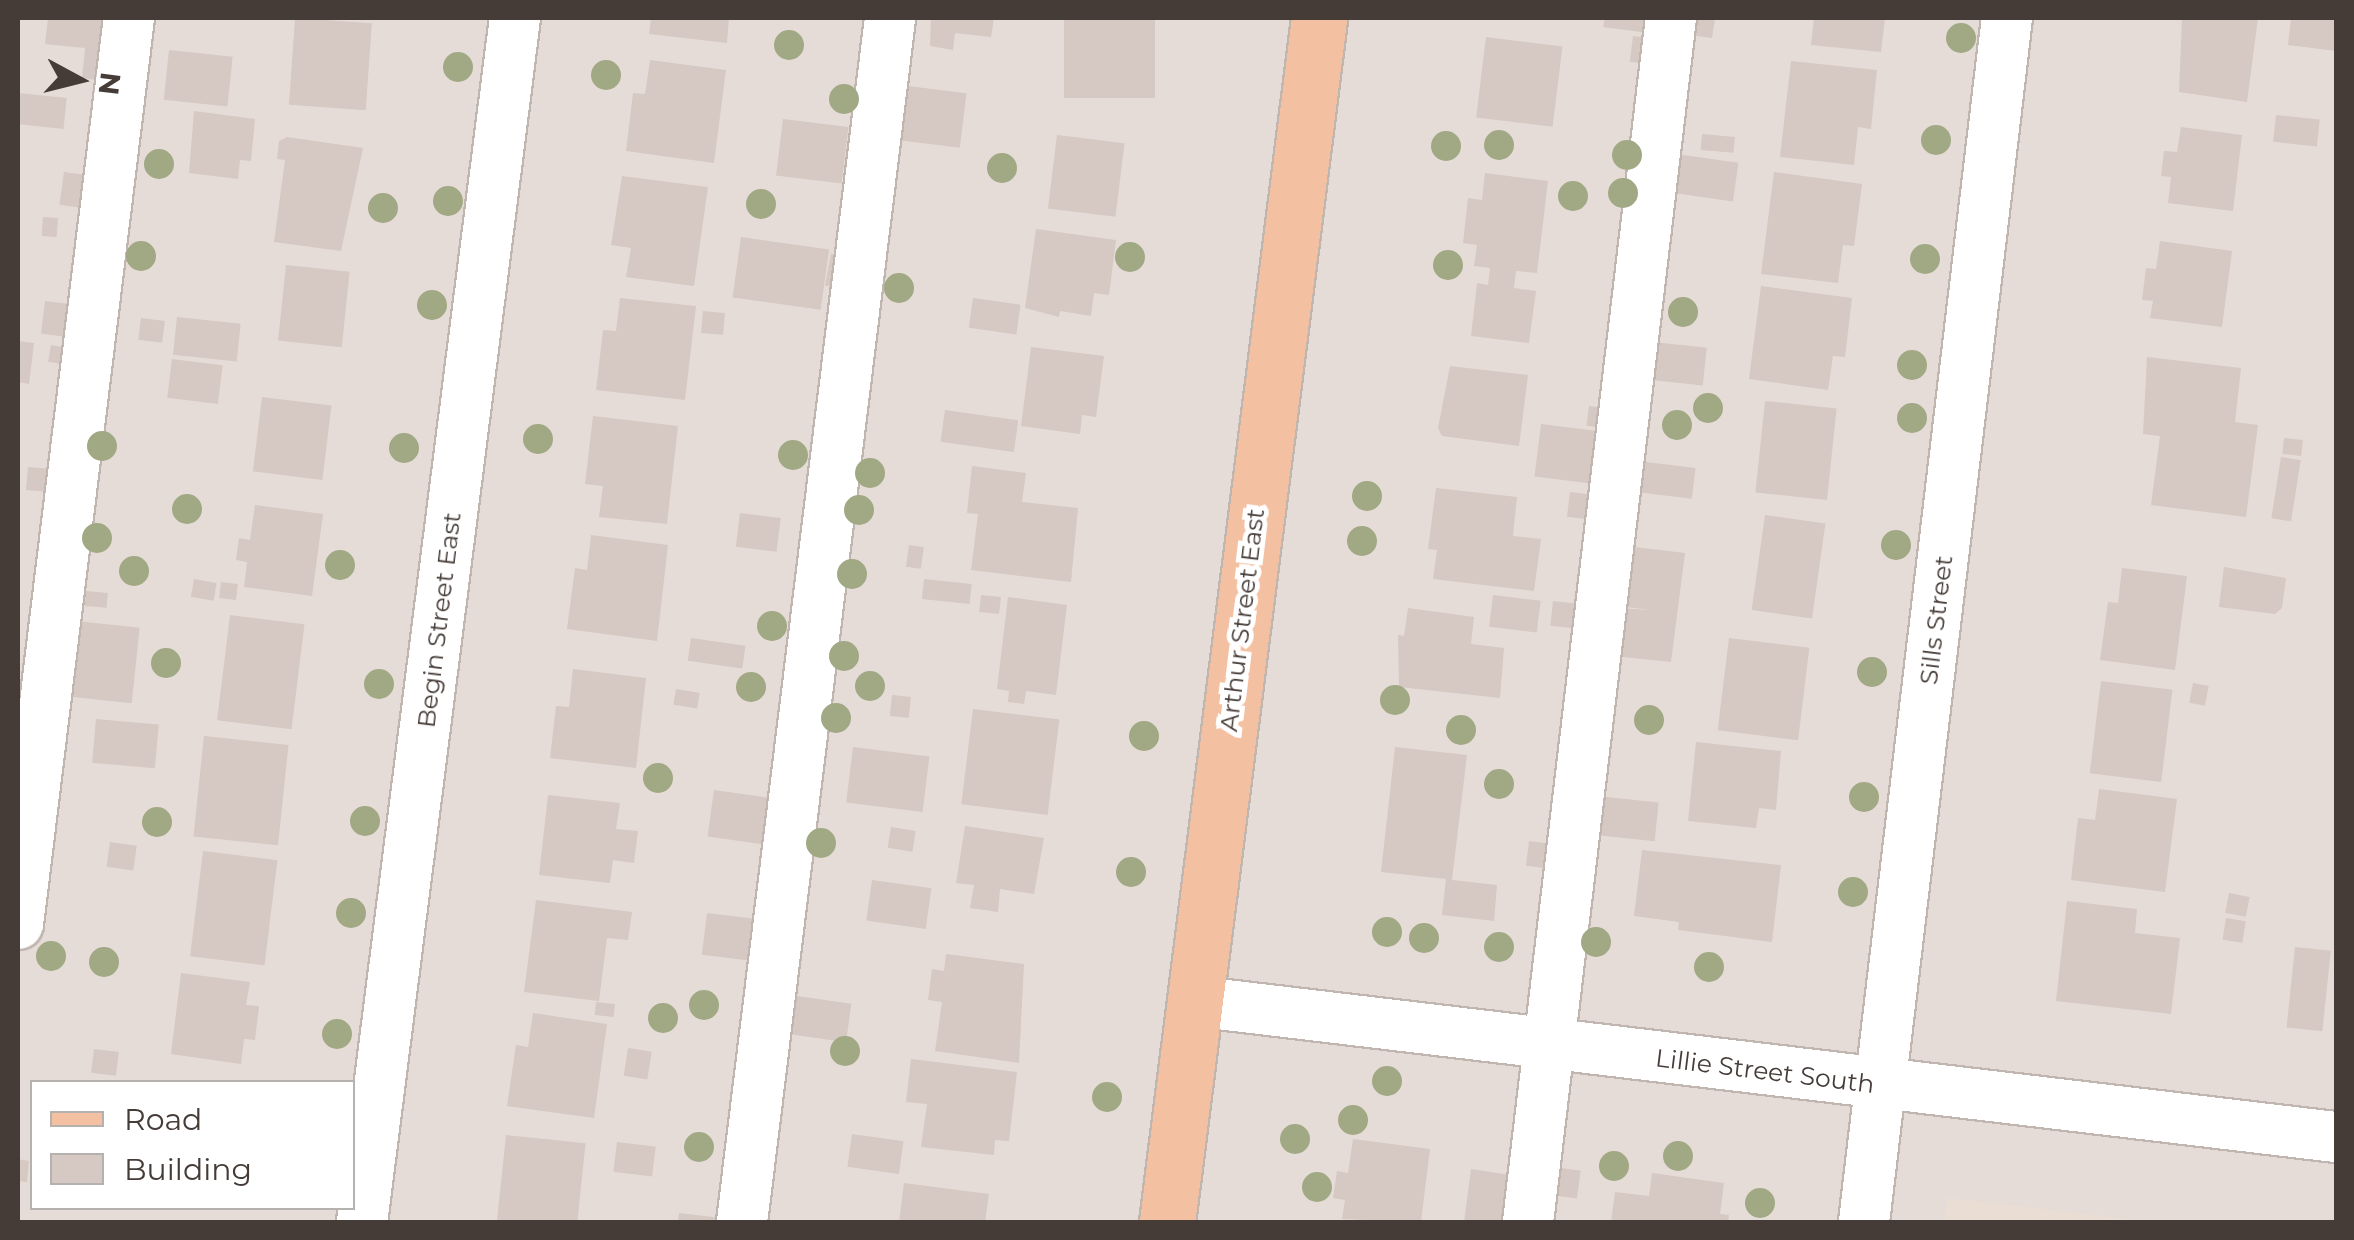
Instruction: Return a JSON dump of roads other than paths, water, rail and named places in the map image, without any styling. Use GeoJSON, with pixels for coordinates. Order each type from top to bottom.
{"type":"FeatureCollection","features":[{"type":"Feature","properties":{"kind":"main road","name":"Arthur Street East"},"geometry":{"type":"LineString","coordinates":[[1167,1222],[1319,18]]}},
{"type":"Feature","properties":{"kind":"street"},"geometry":{"type":"LineString","coordinates":[[18,924],[129,18]]}},
{"type":"Feature","properties":{"kind":"street","name":"Begin Street East"},"geometry":{"type":"LineString","coordinates":[[362,1222],[515,18]]}},
{"type":"Feature","properties":{"kind":"street"},"geometry":{"type":"LineString","coordinates":[[742,1222],[890,18]]}},
{"type":"Feature","properties":{"kind":"street"},"geometry":{"type":"LineString","coordinates":[[1528,1222],[1670,18]]}},
{"type":"Feature","properties":{"kind":"street","name":"Sills Street"},"geometry":{"type":"LineString","coordinates":[[1864,1222],[2008,18]]}},
{"type":"Feature","properties":{"kind":"street","name":"Lillie Street South"},"geometry":{"type":"LineString","coordinates":[[1193,1000],[1881,1086],[2336,1137]]}}]}
